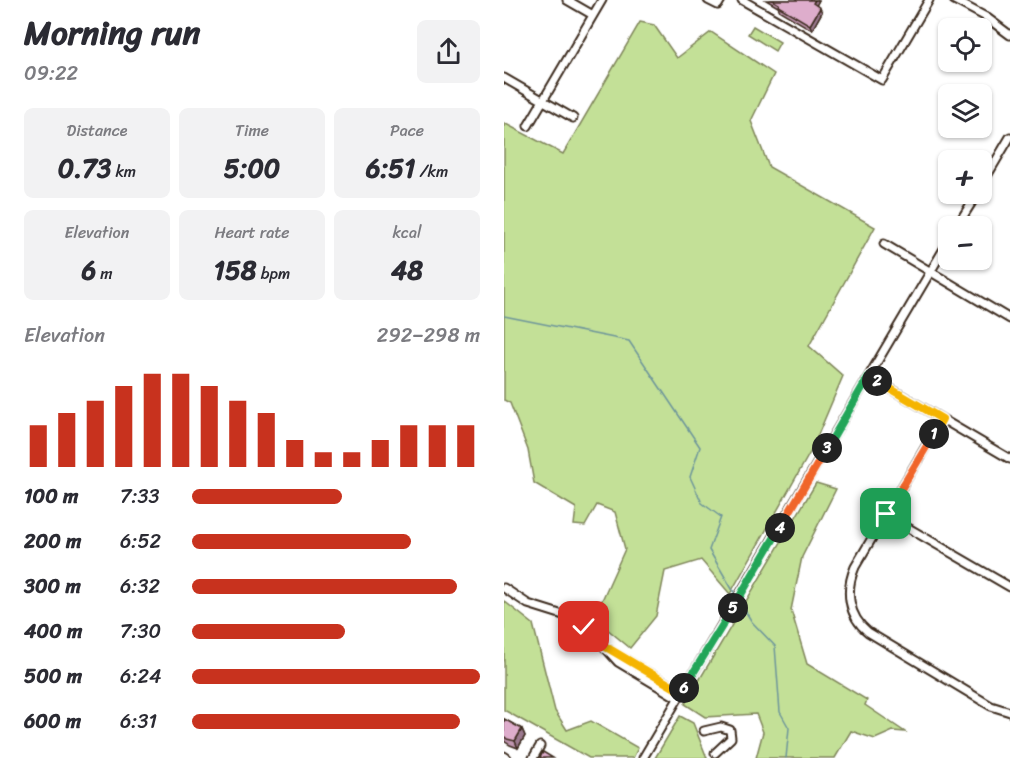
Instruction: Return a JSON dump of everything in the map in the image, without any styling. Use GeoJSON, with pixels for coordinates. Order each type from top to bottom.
{"type":"FeatureCollection","features":[{"type":"Feature","properties":{"kind":"street"},"geometry":{"type":"LineString","coordinates":[[567,0],[593,15]]}},
{"type":"Feature","properties":{"kind":"street"},"geometry":{"type":"LineString","coordinates":[[528,126],[602,0]]}},
{"type":"Feature","properties":{"kind":"street"},"geometry":{"type":"LineString","coordinates":[[708,0],[718,5],[721,0]]}},
{"type":"Feature","properties":{"kind":"street"},"geometry":{"type":"LineString","coordinates":[[742,0],[882,80],[929,0]]}},
{"type":"Feature","properties":{"kind":"street"},"geometry":{"type":"LineString","coordinates":[[954,0],[1010,35]]}},
{"type":"Feature","properties":{"kind":"street"},"geometry":{"type":"LineString","coordinates":[[504,78],[541,104],[573,118]]}},
{"type":"Feature","properties":{"kind":"street"},"geometry":{"type":"LineString","coordinates":[[992,167],[1010,137]]}},
{"type":"Feature","properties":{"kind":"street"},"geometry":{"type":"LineString","coordinates":[[884,244],[1010,319]]}},
{"type":"Feature","properties":{"kind":"street"},"geometry":{"type":"LineString","coordinates":[[643,758],[938,259]]}},
{"type":"Feature","properties":{"kind":"street"},"geometry":{"type":"LineString","coordinates":[[869,376],[1010,459]]}},
{"type":"Feature","properties":{"kind":"street"},"geometry":{"type":"LineString","coordinates":[[942,419],[851,576],[849,593],[856,619],[864,629],[991,706],[1010,712]]}},
{"type":"Feature","properties":{"kind":"street"},"geometry":{"type":"LineString","coordinates":[[886,514],[1010,587]]}},
{"type":"Feature","properties":{"kind":"street"},"geometry":{"type":"LineString","coordinates":[[504,588],[528,604],[576,621],[607,648],[612,658],[680,695]]}},
{"type":"Feature","properties":{"kind":"street"},"geometry":{"type":"LineString","coordinates":[[704,730],[721,727],[730,730],[731,738],[715,753]]}},
{"type":"Feature","properties":{"kind":"street"},"geometry":{"type":"LineString","coordinates":[[533,758],[540,746]]}},
{"type":"Feature","properties":{"kind":"green space"},"geometry":{"type":"Polygon","coordinates":[[[640,22],[654,25],[677,58],[711,32],[774,74],[751,121],[769,167],[875,227],[809,346],[843,376],[812,449],[730,594],[701,560],[665,571],[656,616],[630,648],[594,618],[625,549],[615,512],[597,505],[585,526],[574,525],[576,508],[534,483],[528,450],[510,403],[504,400],[504,123],[563,154],[640,22]]]}},
{"type":"Feature","properties":{"kind":"green space"},"geometry":{"type":"Polygon","coordinates":[[[753,26],[780,42],[775,51],[748,34],[753,26]]]}},
{"type":"Feature","properties":{"kind":"green space"},"geometry":{"type":"Polygon","coordinates":[[[816,483],[836,489],[802,557],[791,610],[807,664],[867,700],[865,705],[905,732],[893,731],[875,739],[851,731],[835,758],[756,758],[763,732],[756,714],[705,717],[685,704],[816,483]]]}},
{"type":"Feature","properties":{"kind":"green space"},"geometry":{"type":"Polygon","coordinates":[[[504,601],[533,624],[555,711],[567,730],[591,721],[638,748],[633,758],[589,758],[504,710],[504,601]]]}},
{"type":"Feature","properties":{"kind":"green space"},"geometry":{"type":"Polygon","coordinates":[[[680,716],[693,723],[707,758],[655,758],[680,716]]]}},
{"type":"Feature","properties":{"kind":"building"},"geometry":{"type":"Polygon","coordinates":[[[772,0],[815,0],[813,3],[820,8],[810,25],[772,0]]]}},
{"type":"Feature","properties":{"kind":"building"},"geometry":{"type":"Polygon","coordinates":[[[504,719],[522,729],[515,741],[504,736],[504,719]]]}},
{"type":"Feature","properties":{"kind":"building"},"geometry":{"type":"Polygon","coordinates":[[[543,752],[553,758],[540,758],[543,752]]]}},
{"type":"Feature","properties":{"kind":"waterway"},"geometry":{"type":"LineString","coordinates":[[504,316],[629,341],[700,447],[690,477],[702,503],[721,517],[709,550],[735,594]]}},
{"type":"Feature","properties":{"kind":"waterway"},"geometry":{"type":"LineString","coordinates":[[741,604],[752,622],[775,646],[780,712],[789,728],[786,758]]}},
{"type":"Feature","properties":{"kind":"route"},"geometry":{"type":"LineString","coordinates":[[584,627],[607,648],[682,692],[869,376],[942,419],[886,514]]}}]}
